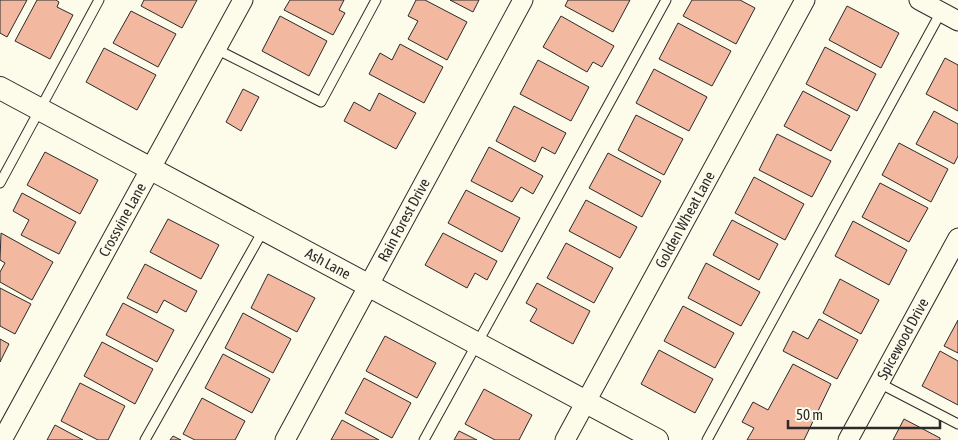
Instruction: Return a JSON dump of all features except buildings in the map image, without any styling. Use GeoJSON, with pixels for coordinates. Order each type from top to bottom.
{"type":"FeatureCollection","features":[{"type":"Feature","properties":{"kind":"street","name":"Crossvine Lane"},"geometry":{"type":"LineString","coordinates":[[2,440],[243,0]]}},
{"type":"Feature","properties":{"kind":"street","name":"Rain Forest Drive"},"geometry":{"type":"LineString","coordinates":[[285,440],[523,0]]}},
{"type":"Feature","properties":{"kind":"street","name":"Golden Wheat Lane"},"geometry":{"type":"LineString","coordinates":[[565,440],[806,0]]}},
{"type":"Feature","properties":{"kind":"street"},"geometry":{"type":"LineString","coordinates":[[919,0],[952,15]]}},
{"type":"Feature","properties":{"kind":"street","name":"Ash Lane"},"geometry":{"type":"LineString","coordinates":[[0,88],[657,440]]}},
{"type":"Feature","properties":{"kind":"street","name":"Spicewood Drive"},"geometry":{"type":"LineString","coordinates":[[848,440],[958,238]]}},
{"type":"Feature","properties":{"kind":"lane"},"geometry":{"type":"LineString","coordinates":[[0,183],[99,0]]}},
{"type":"Feature","properties":{"kind":"lane"},"geometry":{"type":"LineString","coordinates":[[216,49],[321,102],[376,0]]}},
{"type":"Feature","properties":{"kind":"lane"},"geometry":{"type":"LineString","coordinates":[[424,440],[666,0]]}},
{"type":"Feature","properties":{"kind":"lane"},"geometry":{"type":"LineString","coordinates":[[707,440],[952,15]]}},
{"type":"Feature","properties":{"kind":"lane"},"geometry":{"type":"LineString","coordinates":[[145,440],[264,229]]}},
{"type":"Feature","properties":{"kind":"lane"},"geometry":{"type":"LineString","coordinates":[[879,383],[958,424]]}}]}
